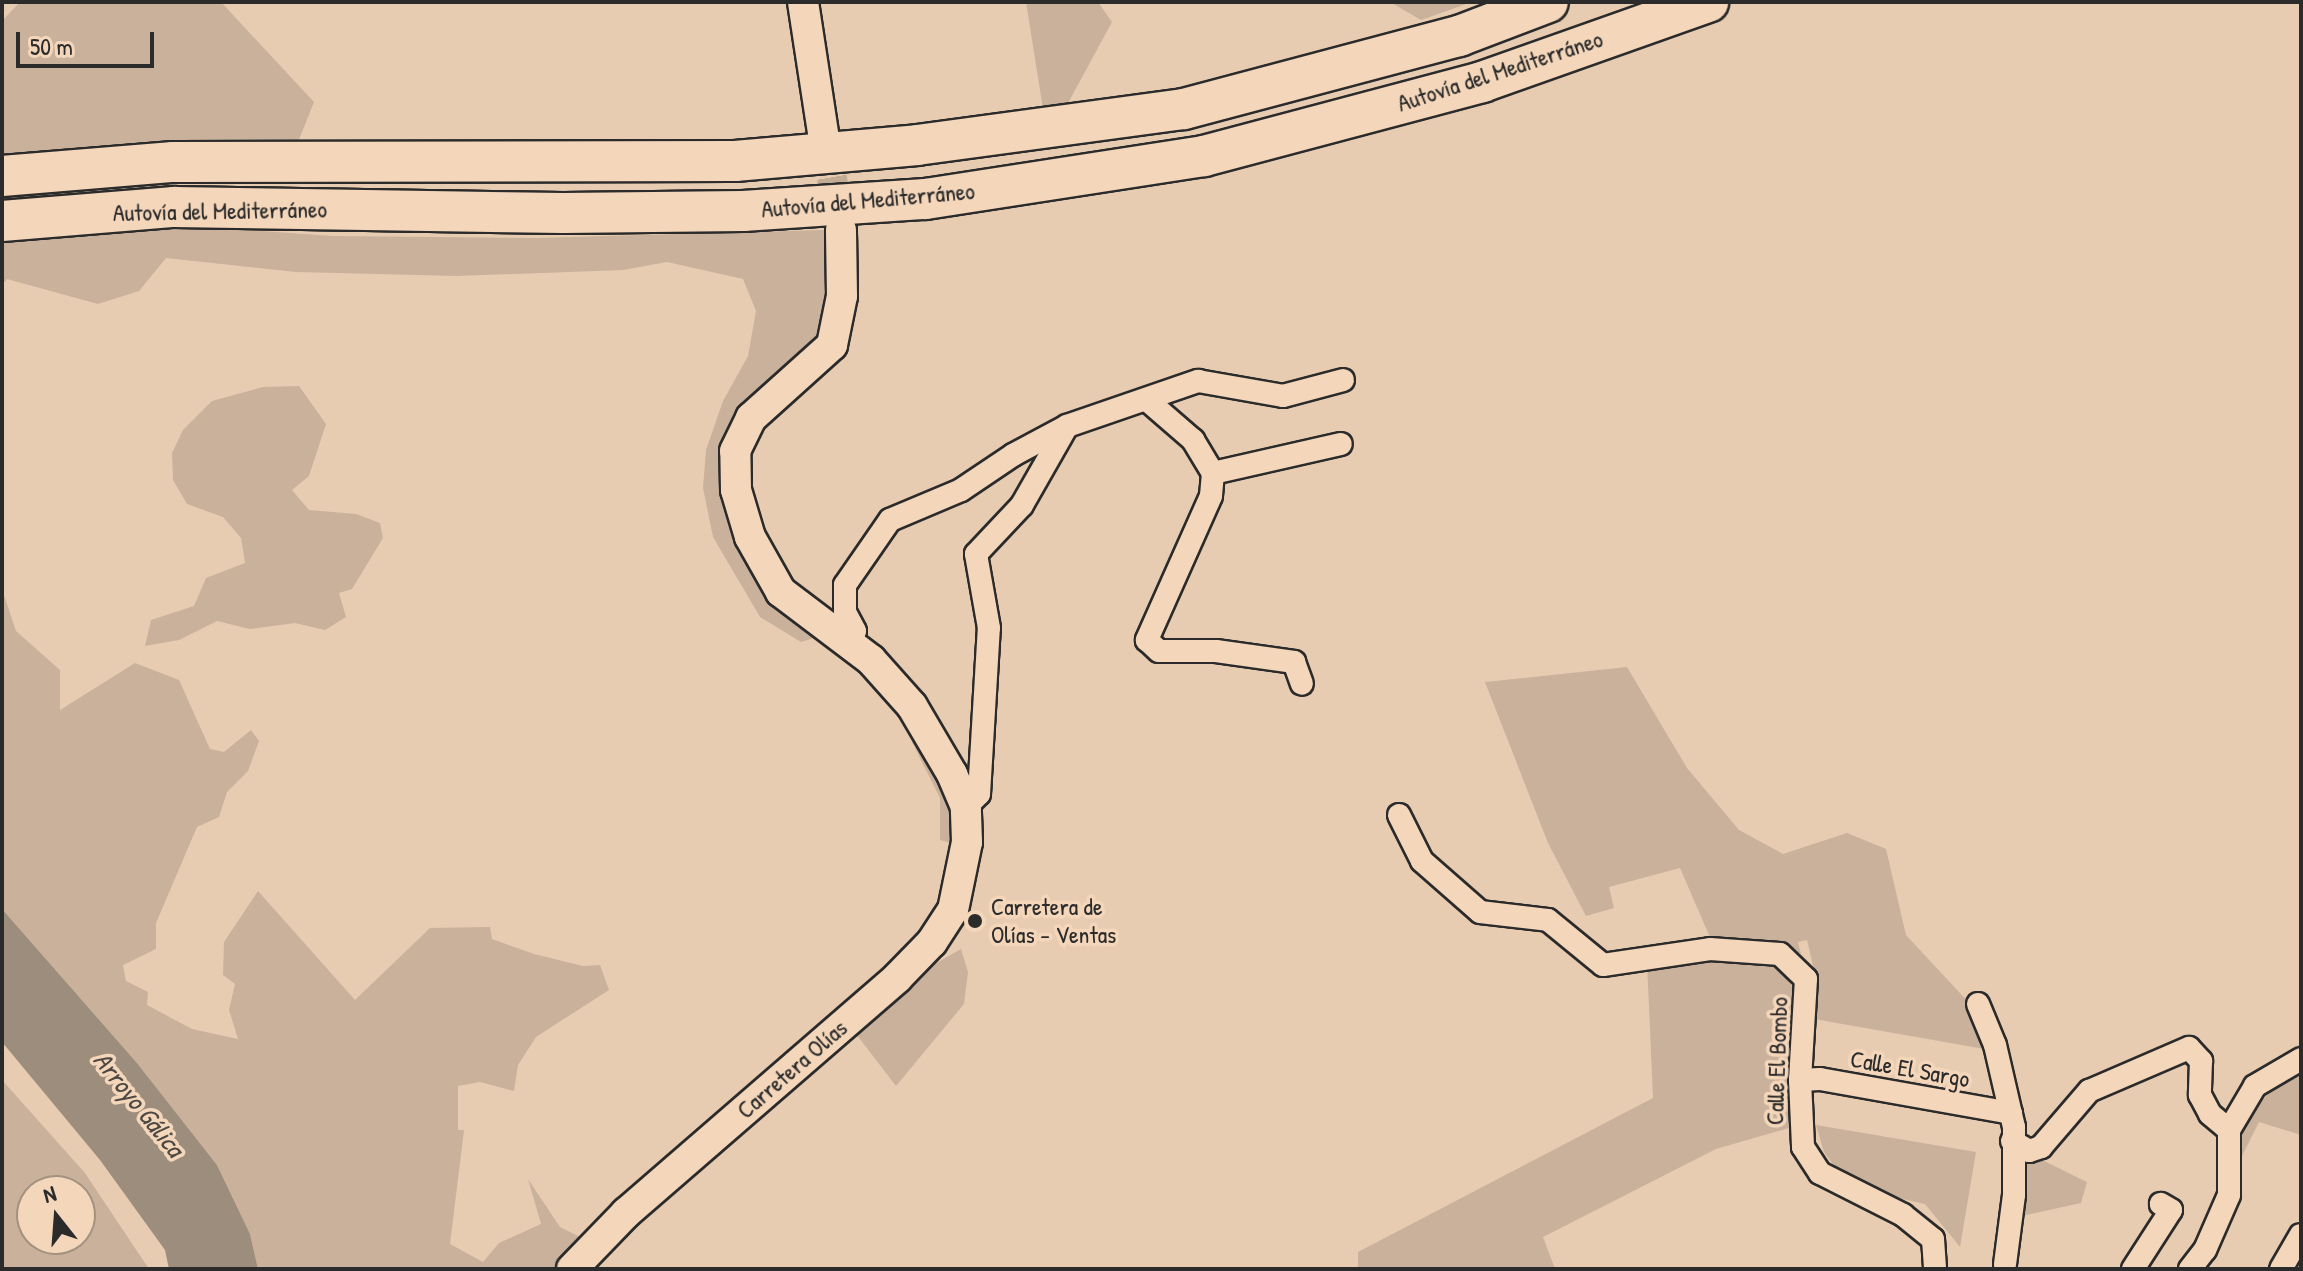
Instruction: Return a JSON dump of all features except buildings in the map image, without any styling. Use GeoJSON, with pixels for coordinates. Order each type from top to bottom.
{"type":"FeatureCollection","features":[{"type":"Feature","properties":{"kind":"highway","name":"Autovía del Mediterráneo"},"geometry":{"type":"LineString","coordinates":[[2,176],[173,162],[735,161],[917,145],[1184,109],[1459,36],[1548,2]]}},
{"type":"Feature","properties":{"kind":"highway","name":"Autovía del Mediterráneo"},"geometry":{"type":"LineString","coordinates":[[2,221],[174,207],[623,212],[926,199],[1204,156],[1482,82],[1708,2]]}},
{"type":"Feature","properties":{"kind":"main road"},"geometry":{"type":"LineString","coordinates":[[803,2],[823,133]]}},
{"type":"Feature","properties":{"kind":"main road"},"geometry":{"type":"LineString","coordinates":[[841,230],[842,296],[832,345],[751,418],[735,451],[736,490],[750,537],[781,592],[848,642],[912,706],[966,807]]}},
{"type":"Feature","properties":{"kind":"main road","name":"Carretera Olías"},"geometry":{"type":"LineString","coordinates":[[572,1269],[626,1213],[932,942],[953,910],[967,842],[966,807]]}},
{"type":"Feature","properties":{"kind":"street"},"geometry":{"type":"LineString","coordinates":[[848,642],[855,631],[845,612],[845,585],[890,520],[961,490],[1067,426],[1148,401],[1198,381],[1283,396],[1343,380]]}},
{"type":"Feature","properties":{"kind":"street"},"geometry":{"type":"LineString","coordinates":[[1148,401],[1193,440],[1213,473],[1211,496],[1147,640],[1159,651],[1216,651],[1294,662],[1302,684]]}},
{"type":"Feature","properties":{"kind":"street"},"geometry":{"type":"LineString","coordinates":[[966,807],[979,794],[989,628],[976,554],[1022,505],[1067,426]]}},
{"type":"Feature","properties":{"kind":"street"},"geometry":{"type":"LineString","coordinates":[[1213,473],[1341,444]]}},
{"type":"Feature","properties":{"kind":"street","name":"Calle El Bombo"},"geometry":{"type":"LineString","coordinates":[[1399,815],[1422,861],[1480,912],[1548,920],[1577,949],[1603,965],[1710,949],[1780,954],[1806,979],[1799,1129],[1820,1173],[1903,1215],[1933,1239],[1935,1269]]}},
{"type":"Feature","properties":{"kind":"street"},"geometry":{"type":"LineString","coordinates":[[1978,1004],[1995,1045],[2011,1113],[2014,1195],[2005,1264]]}},
{"type":"Feature","properties":{"kind":"street"},"geometry":{"type":"LineString","coordinates":[[2012,1141],[2029,1151],[2041,1147],[2089,1091],[2189,1048],[2201,1061],[2200,1095],[2210,1114],[2229,1130]]}},
{"type":"Feature","properties":{"kind":"street"},"geometry":{"type":"LineString","coordinates":[[2190,1269],[2205,1250],[2229,1195],[2229,1130],[2255,1086],[2301,1059]]}},
{"type":"Feature","properties":{"kind":"street","name":"Calle El Sargo"},"geometry":{"type":"LineString","coordinates":[[1800,1080],[1820,1079],[2011,1113]]}},
{"type":"Feature","properties":{"kind":"street"},"geometry":{"type":"LineString","coordinates":[[2133,1269],[2171,1210],[2161,1204]]}},
{"type":"Feature","properties":{"kind":"street"},"geometry":{"type":"LineString","coordinates":[[2281,1269],[2301,1235]]}},
{"type":"Feature","properties":{"kind":"shaded area"},"geometry":{"type":"Polygon","coordinates":[[[20,2],[221,2],[314,102],[298,142],[172,146],[175,225],[333,236],[538,238],[857,229],[859,243],[827,248],[831,280],[820,340],[722,467],[817,637],[801,642],[760,617],[713,537],[703,488],[706,450],[723,401],[748,356],[756,311],[743,279],[667,262],[623,270],[457,276],[296,272],[166,258],[139,291],[98,304],[7,279],[2,285],[2,21],[20,2]]]}},
{"type":"Feature","properties":{"kind":"shaded area"},"geometry":{"type":"Polygon","coordinates":[[[1026,2],[1098,2],[1112,22],[1067,105],[1043,109],[1026,2]]]}},
{"type":"Feature","properties":{"kind":"shaded area"},"geometry":{"type":"Polygon","coordinates":[[[1390,2],[1472,2],[1421,20],[1390,2]]]}},
{"type":"Feature","properties":{"kind":"shaded area"},"geometry":{"type":"Polygon","coordinates":[[[299,386],[326,424],[309,476],[292,490],[309,510],[356,514],[380,523],[383,538],[352,589],[339,593],[346,617],[325,630],[295,623],[250,629],[217,621],[179,640],[145,646],[151,620],[194,606],[206,578],[245,563],[241,538],[223,517],[187,504],[173,480],[172,453],[183,430],[212,401],[263,387],[299,386]]]}},
{"type":"Feature","properties":{"kind":"shaded area"},"geometry":{"type":"Polygon","coordinates":[[[2,589],[16,631],[60,670],[60,710],[135,663],[179,680],[210,749],[224,752],[251,730],[259,741],[248,771],[227,792],[219,817],[197,827],[156,923],[156,949],[123,965],[126,981],[148,992],[147,1005],[192,1029],[238,1039],[229,1010],[235,984],[223,975],[224,942],[258,891],[355,1000],[430,928],[490,927],[492,939],[534,954],[583,966],[600,965],[609,990],[536,1037],[518,1065],[514,1091],[480,1082],[458,1086],[458,1130],[464,1130],[450,1244],[483,1262],[499,1243],[541,1224],[528,1179],[560,1227],[584,1239],[556,1269],[258,1269],[250,1234],[217,1165],[137,1063],[2,909],[2,589]]]}},
{"type":"Feature","properties":{"kind":"shaded area"},"geometry":{"type":"Polygon","coordinates":[[[1627,667],[1687,768],[1739,830],[1783,854],[1847,833],[1886,849],[1906,935],[1972,1006],[1990,1050],[1814,1019],[1819,991],[1807,940],[1798,942],[1801,954],[1778,944],[1712,942],[1680,868],[1609,887],[1614,908],[1586,916],[1548,843],[1485,682],[1627,667]]]}},
{"type":"Feature","properties":{"kind":"shaded area"},"geometry":{"type":"Polygon","coordinates":[[[919,738],[953,808],[951,843],[940,840],[940,798],[912,742],[919,738]]]}},
{"type":"Feature","properties":{"kind":"shaded area"},"geometry":{"type":"Polygon","coordinates":[[[961,949],[968,972],[964,1004],[896,1086],[853,1030],[924,970],[961,949]]]}},
{"type":"Feature","properties":{"kind":"shaded area"},"geometry":{"type":"Polygon","coordinates":[[[1717,955],[1779,963],[1793,989],[1789,1128],[1716,1149],[1543,1237],[1555,1269],[1358,1269],[1358,1252],[1653,1098],[1647,962],[1717,955]]]}},
{"type":"Feature","properties":{"kind":"shaded area"},"geometry":{"type":"Polygon","coordinates":[[[2301,1071],[2301,1135],[2259,1122],[2235,1170],[2236,1144],[2251,1112],[2281,1080],[2301,1071]]]}},
{"type":"Feature","properties":{"kind":"shaded area"},"geometry":{"type":"Polygon","coordinates":[[[2,1080],[86,1175],[16,1175],[16,1255],[96,1255],[96,1190],[149,1269],[2,1269],[2,1080]]]}},
{"type":"Feature","properties":{"kind":"shaded area"},"geometry":{"type":"Polygon","coordinates":[[[1816,1125],[1976,1152],[1960,1247],[1925,1204],[1872,1192],[1835,1167],[1824,1152],[1816,1125]]]}},
{"type":"Feature","properties":{"kind":"shaded area"},"geometry":{"type":"Polygon","coordinates":[[[2036,1157],[2087,1182],[2081,1203],[2017,1217],[2019,1159],[2036,1157]]]}},
{"type":"Feature","properties":{"kind":"water","name":"Arroyo Gálica"},"geometry":{"type":"Polygon","coordinates":[[[2,909],[137,1063],[217,1165],[250,1234],[258,1269],[169,1269],[165,1250],[100,1160],[2,1042],[2,909]]]}},
{"type":"Feature","properties":{"kind":"tunnel"},"geometry":{"type":"LineString","coordinates":[[824,133],[840,224]]}},
{"type":"Feature","properties":{"kind":"place","name":"Carretera de Olías - Ventas"},"geometry":{"type":"Point","coordinates":[975,921]}}]}
